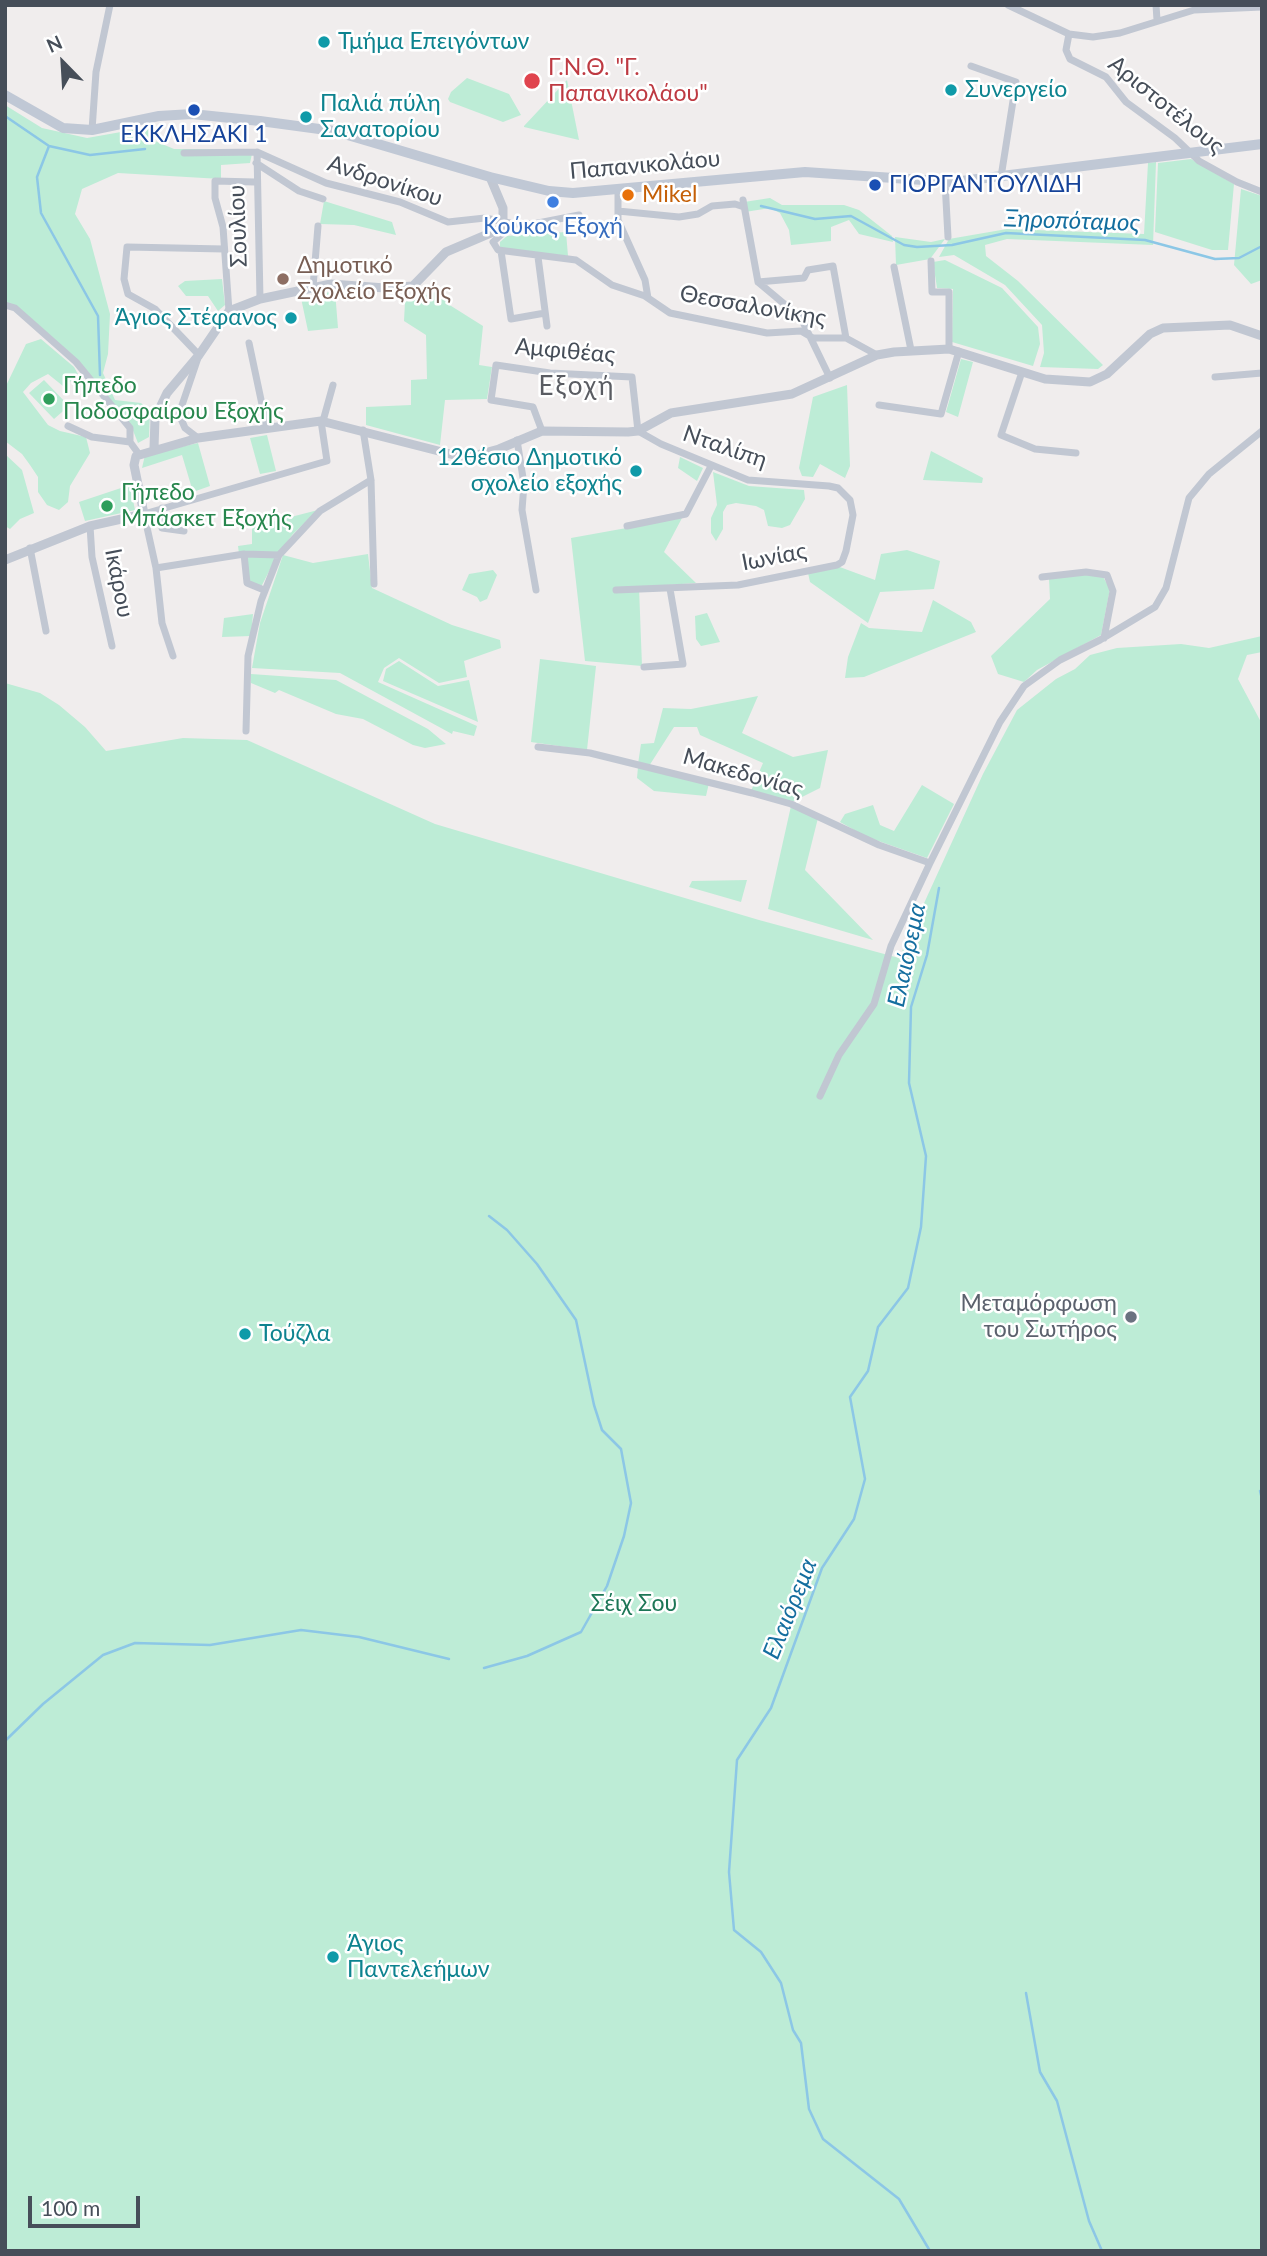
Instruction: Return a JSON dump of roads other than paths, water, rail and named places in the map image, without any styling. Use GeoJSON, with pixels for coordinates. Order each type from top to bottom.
{"type":"FeatureCollection","features":[{"type":"Feature","properties":{"kind":"main road","name":"Παπανικολάου"},"geometry":{"type":"LineString","coordinates":[[5,95],[63,128],[92,130],[169,115],[260,121],[356,136],[490,177],[549,191],[581,193],[814,171],[945,182],[1262,144]]}},
{"type":"Feature","properties":{"kind":"street"},"geometry":{"type":"LineString","coordinates":[[92,130],[96,72],[110,5]]}},
{"type":"Feature","properties":{"kind":"street"},"geometry":{"type":"LineString","coordinates":[[1007,5],[1069,34],[1106,36],[1194,10],[1262,7]]}},
{"type":"Feature","properties":{"kind":"street"},"geometry":{"type":"LineString","coordinates":[[1156,5],[1157,20]]}},
{"type":"Feature","properties":{"kind":"street","name":"Αριστοτέλους"},"geometry":{"type":"LineString","coordinates":[[1069,34],[1066,50],[1070,59],[1106,77],[1126,102],[1175,138],[1190,153],[1237,182],[1262,192]]}},
{"type":"Feature","properties":{"kind":"street"},"geometry":{"type":"LineString","coordinates":[[971,66],[1016,82],[1001,177]]}},
{"type":"Feature","properties":{"kind":"street","name":"Ανδρονίκου"},"geometry":{"type":"LineString","coordinates":[[184,153],[257,152],[326,183],[400,202],[435,219],[448,222],[485,218],[515,224],[533,224],[579,215]]}},
{"type":"Feature","properties":{"kind":"street","name":"Σουλίου"},"geometry":{"type":"LineString","coordinates":[[257,152],[260,299]]}},
{"type":"Feature","properties":{"kind":"street"},"geometry":{"type":"LineString","coordinates":[[256,163],[299,191],[323,199]]}},
{"type":"Feature","properties":{"kind":"street"},"geometry":{"type":"LineString","coordinates":[[490,177],[503,208],[503,232],[493,246],[501,251],[511,319],[545,313]]}},
{"type":"Feature","properties":{"kind":"street"},"geometry":{"type":"LineString","coordinates":[[229,311],[215,181],[256,182]]}},
{"type":"Feature","properties":{"kind":"street"},"geometry":{"type":"LineString","coordinates":[[945,182],[948,237]]}},
{"type":"Feature","properties":{"kind":"street"},"geometry":{"type":"LineString","coordinates":[[618,189],[620,224],[645,280],[648,298]]}},
{"type":"Feature","properties":{"kind":"street"},"geometry":{"type":"LineString","coordinates":[[618,211],[679,217],[726,204],[743,204],[758,282],[801,318],[830,377]]}},
{"type":"Feature","properties":{"kind":"street"},"geometry":{"type":"LineString","coordinates":[[154,448],[157,413],[167,393],[199,355],[229,311],[260,299],[313,287],[345,283],[385,288],[413,286],[446,252],[500,229],[503,222]]}},
{"type":"Feature","properties":{"kind":"street"},"geometry":{"type":"LineString","coordinates":[[313,287],[318,226]]}},
{"type":"Feature","properties":{"kind":"street"},"geometry":{"type":"LineString","coordinates":[[199,355],[155,309],[128,293],[124,279],[127,247],[224,249]]}},
{"type":"Feature","properties":{"kind":"street","name":"Θεσσαλονίκης"},"geometry":{"type":"LineString","coordinates":[[501,251],[576,260],[612,285],[648,298],[679,315],[730,323],[766,333],[806,332],[813,338],[846,338],[877,355]]}},
{"type":"Feature","properties":{"kind":"street"},"geometry":{"type":"LineString","coordinates":[[538,257],[547,326]]}},
{"type":"Feature","properties":{"kind":"street"},"geometry":{"type":"LineString","coordinates":[[879,405],[940,414],[954,350],[949,292],[932,292],[931,261]]}},
{"type":"Feature","properties":{"kind":"street"},"geometry":{"type":"LineString","coordinates":[[758,282],[804,278],[808,270],[834,266],[846,338]]}},
{"type":"Feature","properties":{"kind":"street"},"geometry":{"type":"LineString","coordinates":[[894,268],[911,350]]}},
{"type":"Feature","properties":{"kind":"street"},"geometry":{"type":"LineString","coordinates":[[5,305],[15,308],[76,362],[130,428],[130,442],[138,453]]}},
{"type":"Feature","properties":{"kind":"street"},"geometry":{"type":"LineString","coordinates":[[138,453],[198,438],[322,421],[458,456],[485,454],[542,431],[638,430],[671,413],[792,394],[877,355],[911,350],[954,350],[1045,379],[1090,382],[1107,374],[1150,334],[1163,328],[1230,325],[1259,332]]}},
{"type":"Feature","properties":{"kind":"street"},"geometry":{"type":"LineString","coordinates":[[249,343],[267,428]]}},
{"type":"Feature","properties":{"kind":"street"},"geometry":{"type":"LineString","coordinates":[[198,438],[185,428],[179,414],[199,355]]}},
{"type":"Feature","properties":{"kind":"street","name":"Αμφιθέας"},"geometry":{"type":"LineString","coordinates":[[542,431],[534,409],[496,402],[491,398],[496,365],[557,373],[632,377],[638,430]]}},
{"type":"Feature","properties":{"kind":"street"},"geometry":{"type":"LineString","coordinates":[[1022,372],[1001,435],[1035,449],[1076,453]]}},
{"type":"Feature","properties":{"kind":"street"},"geometry":{"type":"LineString","coordinates":[[1214,377],[1262,373]]}},
{"type":"Feature","properties":{"kind":"street"},"geometry":{"type":"LineString","coordinates":[[5,560],[90,526],[144,514],[327,461],[322,421],[333,385]]}},
{"type":"Feature","properties":{"kind":"street"},"geometry":{"type":"LineString","coordinates":[[68,426],[92,437],[130,442]]}},
{"type":"Feature","properties":{"kind":"street"},"geometry":{"type":"LineString","coordinates":[[363,430],[371,480],[374,584]]}},
{"type":"Feature","properties":{"kind":"street","name":"Νταλίπη"},"geometry":{"type":"LineString","coordinates":[[638,430],[661,444],[748,480],[829,486],[844,493]]}},
{"type":"Feature","properties":{"kind":"street"},"geometry":{"type":"LineString","coordinates":[[820,1096],[839,1055],[874,1004],[891,946],[1000,722],[1024,686],[1060,660],[1104,638],[1150,611],[1158,603],[1166,588],[1189,498],[1209,474],[1262,431]]}},
{"type":"Feature","properties":{"kind":"street"},"geometry":{"type":"LineString","coordinates":[[517,440],[524,484],[522,510],[536,590]]}},
{"type":"Feature","properties":{"kind":"street"},"geometry":{"type":"LineString","coordinates":[[138,453],[134,465],[156,568],[162,623],[173,656]]}},
{"type":"Feature","properties":{"kind":"street"},"geometry":{"type":"LineString","coordinates":[[627,526],[686,514],[711,466]]}},
{"type":"Feature","properties":{"kind":"street"},"geometry":{"type":"LineString","coordinates":[[246,731],[248,656],[264,590],[279,555],[322,509],[371,480]]}},
{"type":"Feature","properties":{"kind":"street","name":"Ιωνίας"},"geometry":{"type":"LineString","coordinates":[[616,590],[738,584],[842,562],[853,515],[850,500],[844,493]]}},
{"type":"Feature","properties":{"kind":"street"},"geometry":{"type":"LineString","coordinates":[[162,508],[162,528],[184,531]]}},
{"type":"Feature","properties":{"kind":"street","name":"Ικάρου"},"geometry":{"type":"LineString","coordinates":[[90,526],[92,557],[112,646]]}},
{"type":"Feature","properties":{"kind":"street"},"geometry":{"type":"LineString","coordinates":[[30,548],[46,631]]}},
{"type":"Feature","properties":{"kind":"street"},"geometry":{"type":"LineString","coordinates":[[156,568],[244,555],[279,555]]}},
{"type":"Feature","properties":{"kind":"street"},"geometry":{"type":"LineString","coordinates":[[244,555],[247,583],[264,590]]}},
{"type":"Feature","properties":{"kind":"street"},"geometry":{"type":"LineString","coordinates":[[1042,577],[1086,572],[1107,575],[1113,591],[1104,638]]}},
{"type":"Feature","properties":{"kind":"street"},"geometry":{"type":"LineString","coordinates":[[644,667],[683,664],[670,589]]}},
{"type":"Feature","properties":{"kind":"street","name":"Μακεδονίας"},"geometry":{"type":"LineString","coordinates":[[538,747],[590,753],[791,804],[879,845],[930,863]]}},
{"type":"Feature","properties":{"kind":"waterway","name":"Ξηροπόταμος"},"geometry":{"type":"LineString","coordinates":[[5,116],[49,146],[90,155],[145,149]]}},
{"type":"Feature","properties":{"kind":"waterway"},"geometry":{"type":"LineString","coordinates":[[49,146],[37,177],[41,213],[98,316],[100,375]]}},
{"type":"Feature","properties":{"kind":"waterway","name":"Ξηροπόταμος"},"geometry":{"type":"LineString","coordinates":[[761,206],[815,219],[851,216],[904,245],[917,247],[952,245],[1006,233],[1145,240],[1215,259],[1239,258],[1262,246]]}},
{"type":"Feature","properties":{"kind":"waterway","name":"Ελαιόρεμα"},"geometry":{"type":"LineString","coordinates":[[930,2251],[899,2199],[823,2139],[809,2109],[801,2043],[793,2030],[781,1983],[761,1952],[734,1930],[729,1872],[737,1760],[771,1708],[822,1568],[854,1519],[865,1479],[850,1397],[868,1371],[878,1327],[908,1288],[921,1227],[926,1156],[909,1083],[911,1007],[927,955],[939,888]]}},
{"type":"Feature","properties":{"kind":"waterway"},"geometry":{"type":"LineString","coordinates":[[484,1668],[527,1656],[581,1632],[607,1586],[624,1536],[631,1503],[621,1449],[602,1430],[594,1405],[576,1320],[537,1264],[507,1230],[489,1216]]}},
{"type":"Feature","properties":{"kind":"waterway"},"geometry":{"type":"LineString","coordinates":[[1260,1491],[1262,1499]]}},
{"type":"Feature","properties":{"kind":"waterway"},"geometry":{"type":"LineString","coordinates":[[5,1741],[43,1704],[103,1655],[135,1643],[210,1645],[301,1630],[359,1637],[449,1659]]}},
{"type":"Feature","properties":{"kind":"waterway"},"geometry":{"type":"LineString","coordinates":[[1026,1993],[1040,2072],[1057,2101],[1089,2221],[1102,2251]]}},
{"type":"Feature","properties":{"kind":"place","name":"Τμήμα Επειγόντων"},"geometry":{"type":"Point","coordinates":[324,42]}},
{"type":"Feature","properties":{"kind":"place","name":"Γ.Ν.Θ. \"Γ. Παπανικολάου\""},"geometry":{"type":"Point","coordinates":[532,81]}},
{"type":"Feature","properties":{"kind":"place","name":"Συνεργείο"},"geometry":{"type":"Point","coordinates":[951,90]}},
{"type":"Feature","properties":{"kind":"place","name":"ΕΚΚΛΗΣΑΚΙ 1"},"geometry":{"type":"Point","coordinates":[194,110]}},
{"type":"Feature","properties":{"kind":"place","name":"Παλιά πύλη Σανατορίου"},"geometry":{"type":"Point","coordinates":[306,117]}},
{"type":"Feature","properties":{"kind":"place","name":"ΓΙΟΡΓΑΝΤΟΥΛΙΔΗ"},"geometry":{"type":"Point","coordinates":[875,185]}},
{"type":"Feature","properties":{"kind":"place","name":"Mikel"},"geometry":{"type":"Point","coordinates":[628,195]}},
{"type":"Feature","properties":{"kind":"place","name":"Κούκος Εξοχή"},"geometry":{"type":"Point","coordinates":[553,202]}},
{"type":"Feature","properties":{"kind":"place","name":"Δημοτικό Σχολείο Εξοχής"},"geometry":{"type":"Point","coordinates":[283,279]}},
{"type":"Feature","properties":{"kind":"place","name":"Άγιος Στέφανος"},"geometry":{"type":"Point","coordinates":[291,318]}},
{"type":"Feature","properties":{"kind":"place","name":"Γήπεδο Ποδοσφαίρου Εξοχής"},"geometry":{"type":"Point","coordinates":[49,399]}},
{"type":"Feature","properties":{"kind":"place","name":"12θέσιο Δημοτικό σχολείο εξοχής"},"geometry":{"type":"Point","coordinates":[636,471]}},
{"type":"Feature","properties":{"kind":"place","name":"Γήπεδο Μπάσκετ Εξοχής"},"geometry":{"type":"Point","coordinates":[107,506]}},
{"type":"Feature","properties":{"kind":"place","name":"Μεταμόρφωση του Σωτήρος"},"geometry":{"type":"Point","coordinates":[1131,1317]}},
{"type":"Feature","properties":{"kind":"place","name":"Τούζλα"},"geometry":{"type":"Point","coordinates":[245,1334]}},
{"type":"Feature","properties":{"kind":"place","name":"Άγιος Παντελεήμων"},"geometry":{"type":"Point","coordinates":[333,1957]}},
{"type":"Feature","properties":{"kind":"district","name":"Εξοχή"},"geometry":{"type":"Point","coordinates":[577,387]}},
{"type":"Feature","properties":{"kind":"park label","name":"Σέιχ Σου"},"geometry":{"type":"Point","coordinates":[634,1604]}}]}
